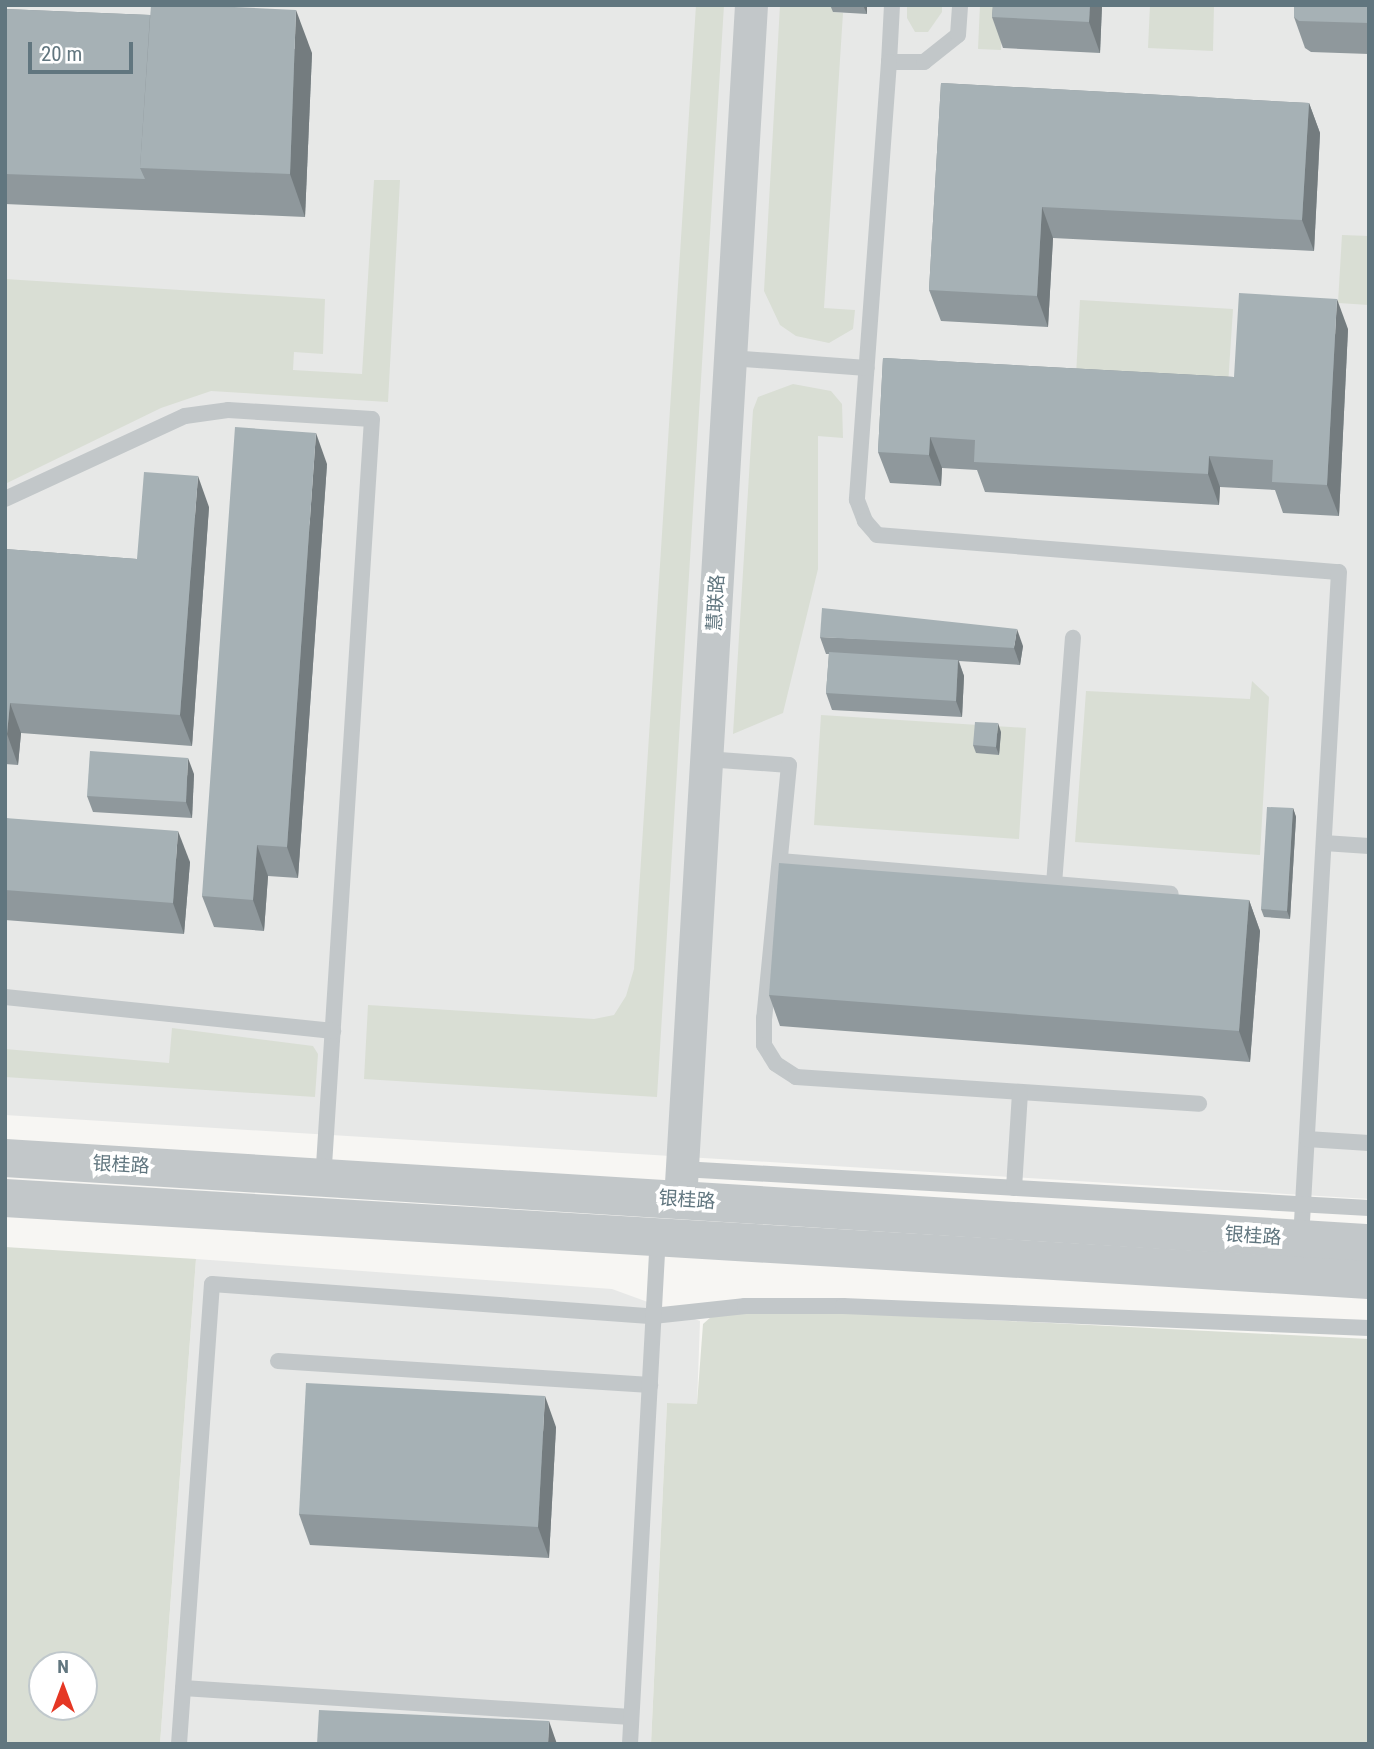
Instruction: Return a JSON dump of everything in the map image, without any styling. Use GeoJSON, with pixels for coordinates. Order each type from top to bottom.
{"type":"FeatureCollection","features":[{"type":"Feature","properties":{"kind":"street","name":"慧联路"},"geometry":{"type":"LineString","coordinates":[[681,1185],[751,5]]}},
{"type":"Feature","properties":{"kind":"street","name":"银桂路"},"geometry":{"type":"LineString","coordinates":[[5,1158],[323,1177],[681,1185],[1302,1221],[1369,1243]]}},
{"type":"Feature","properties":{"kind":"street","name":"银桂路"},"geometry":{"type":"LineString","coordinates":[[5,1198],[1369,1280]]}},
{"type":"Feature","properties":{"kind":"lane"},"geometry":{"type":"LineString","coordinates":[[892,5],[858,500],[865,521],[877,535],[1339,572],[1302,1221]]}},
{"type":"Feature","properties":{"kind":"lane"},"geometry":{"type":"LineString","coordinates":[[889,62],[924,62],[958,35],[960,5]]}},
{"type":"Feature","properties":{"kind":"lane"},"geometry":{"type":"LineString","coordinates":[[730,358],[867,368]]}},
{"type":"Feature","properties":{"kind":"lane"},"geometry":{"type":"LineString","coordinates":[[5,499],[185,416],[228,410],[372,419],[321,1216]]}},
{"type":"Feature","properties":{"kind":"lane"},"geometry":{"type":"LineString","coordinates":[[1054,884],[1073,638]]}},
{"type":"Feature","properties":{"kind":"lane"},"geometry":{"type":"LineString","coordinates":[[706,759],[789,765],[764,1018],[764,1045],[776,1064],[796,1077],[1199,1104]]}},
{"type":"Feature","properties":{"kind":"lane"},"geometry":{"type":"LineString","coordinates":[[1324,843],[1369,846]]}},
{"type":"Feature","properties":{"kind":"lane"},"geometry":{"type":"LineString","coordinates":[[779,861],[1189,895]]}},
{"type":"Feature","properties":{"kind":"lane"},"geometry":{"type":"LineString","coordinates":[[5,997],[333,1031]]}},
{"type":"Feature","properties":{"kind":"lane"},"geometry":{"type":"LineString","coordinates":[[1014,1188],[1020,1092]]}},
{"type":"Feature","properties":{"kind":"lane"},"geometry":{"type":"LineString","coordinates":[[1307,1139],[1369,1143]]}},
{"type":"Feature","properties":{"kind":"lane"},"geometry":{"type":"LineString","coordinates":[[681,1185],[1014,1188],[1302,1221],[1369,1208]]}},
{"type":"Feature","properties":{"kind":"lane"},"geometry":{"type":"LineString","coordinates":[[630,1744],[658,1236]]}},
{"type":"Feature","properties":{"kind":"lane"},"geometry":{"type":"LineString","coordinates":[[180,1744],[212,1284],[653,1316],[745,1306],[842,1306],[1369,1328]]}},
{"type":"Feature","properties":{"kind":"lane"},"geometry":{"type":"LineString","coordinates":[[278,1361],[650,1385]]}},
{"type":"Feature","properties":{"kind":"lane"},"geometry":{"type":"LineString","coordinates":[[183,1688],[631,1717]]}},
{"type":"Feature","properties":{"kind":"shaded area"},"geometry":{"type":"Polygon","coordinates":[[[5,5],[1369,5],[1369,1199],[5,1115],[5,5]]]}},
{"type":"Feature","properties":{"kind":"shaded area"},"geometry":{"type":"Polygon","coordinates":[[[696,5],[724,5],[657,1097],[364,1079],[368,1005],[594,1019],[614,1015],[626,996],[634,969],[696,5]]]}},
{"type":"Feature","properties":{"kind":"shaded area"},"geometry":{"type":"Polygon","coordinates":[[[780,5],[833,5],[833,12],[843,13],[824,308],[855,310],[853,329],[829,343],[796,336],[780,325],[764,291],[780,5]]]}},
{"type":"Feature","properties":{"kind":"shaded area"},"geometry":{"type":"Polygon","coordinates":[[[907,5],[942,5],[942,12],[928,32],[915,32],[907,18],[907,5]]]}},
{"type":"Feature","properties":{"kind":"shaded area"},"geometry":{"type":"Polygon","coordinates":[[[980,5],[1003,5],[1001,50],[978,49],[980,5]]]}},
{"type":"Feature","properties":{"kind":"shaded area"},"geometry":{"type":"Polygon","coordinates":[[[1150,5],[1214,5],[1213,51],[1148,48],[1150,5]]]}},
{"type":"Feature","properties":{"kind":"shaded area"},"geometry":{"type":"Polygon","coordinates":[[[374,180],[400,180],[388,402],[211,391],[161,408],[5,484],[5,279],[325,299],[323,354],[294,352],[293,370],[362,374],[374,180]]]}},
{"type":"Feature","properties":{"kind":"shaded area"},"geometry":{"type":"Polygon","coordinates":[[[1342,235],[1369,236],[1369,305],[1338,303],[1342,235]]]}},
{"type":"Feature","properties":{"kind":"shaded area"},"geometry":{"type":"Polygon","coordinates":[[[1080,300],[1233,309],[1228,385],[1076,376],[1080,300]]]}},
{"type":"Feature","properties":{"kind":"shaded area"},"geometry":{"type":"Polygon","coordinates":[[[793,384],[831,391],[842,404],[843,438],[818,436],[818,569],[783,713],[733,734],[753,410],[758,397],[793,384]]]}},
{"type":"Feature","properties":{"kind":"shaded area"},"geometry":{"type":"Polygon","coordinates":[[[1252,681],[1269,697],[1260,855],[1075,842],[1086,691],[1250,699],[1252,681]]]}},
{"type":"Feature","properties":{"kind":"shaded area"},"geometry":{"type":"Polygon","coordinates":[[[821,715],[1026,728],[1019,839],[814,825],[821,715]]]}},
{"type":"Feature","properties":{"kind":"shaded area"},"geometry":{"type":"Polygon","coordinates":[[[172,1028],[313,1046],[318,1054],[315,1097],[5,1077],[5,1049],[169,1063],[172,1028]]]}},
{"type":"Feature","properties":{"kind":"shaded area"},"geometry":{"type":"Polygon","coordinates":[[[5,1247],[196,1259],[160,1744],[5,1744],[5,1247]]]}},
{"type":"Feature","properties":{"kind":"shaded area"},"geometry":{"type":"Polygon","coordinates":[[[196,1259],[612,1289],[700,1321],[697,1405],[667,1403],[651,1744],[160,1744],[196,1259]]]}},
{"type":"Feature","properties":{"kind":"shaded area"},"geometry":{"type":"Polygon","coordinates":[[[750,1308],[1369,1339],[1369,1744],[651,1744],[667,1403],[697,1404],[703,1324],[711,1317],[750,1308]]]}},
{"type":"Feature","properties":{"kind":"building"},"geometry":{"type":"Polygon","coordinates":[[[151,5],[296,10],[290,174],[140,168],[151,5]]]}},
{"type":"Feature","properties":{"kind":"building"},"geometry":{"type":"Polygon","coordinates":[[[993,5],[1090,5],[1089,22],[992,17],[993,5]]]}},
{"type":"Feature","properties":{"kind":"building"},"geometry":{"type":"Polygon","coordinates":[[[1294,5],[1369,5],[1369,23],[1299,21],[1294,17],[1294,5]]]}},
{"type":"Feature","properties":{"kind":"building"},"geometry":{"type":"Polygon","coordinates":[[[5,9],[150,15],[140,168],[145,179],[5,174],[5,9]]]}},
{"type":"Feature","properties":{"kind":"building"},"geometry":{"type":"Polygon","coordinates":[[[941,83],[1309,103],[1302,220],[1042,207],[1037,296],[929,290],[941,83]]]}},
{"type":"Feature","properties":{"kind":"building"},"geometry":{"type":"Polygon","coordinates":[[[1239,293],[1337,299],[1327,485],[1272,482],[1273,460],[1209,456],[1208,474],[974,462],[975,440],[930,437],[929,455],[878,452],[883,358],[1234,377],[1239,293]]]}},
{"type":"Feature","properties":{"kind":"building"},"geometry":{"type":"Polygon","coordinates":[[[235,427],[316,433],[287,847],[257,845],[253,900],[202,896],[235,427]]]}},
{"type":"Feature","properties":{"kind":"building"},"geometry":{"type":"Polygon","coordinates":[[[144,472],[198,476],[180,715],[10,703],[5,734],[5,549],[137,559],[144,472]]]}},
{"type":"Feature","properties":{"kind":"building"},"geometry":{"type":"Polygon","coordinates":[[[822,608],[1017,629],[1014,648],[820,637],[822,608]]]}},
{"type":"Feature","properties":{"kind":"building"},"geometry":{"type":"Polygon","coordinates":[[[829,652],[958,660],[956,701],[826,693],[829,652]]]}},
{"type":"Feature","properties":{"kind":"building"},"geometry":{"type":"Polygon","coordinates":[[[975,722],[998,723],[996,747],[973,745],[975,722]]]}},
{"type":"Feature","properties":{"kind":"building"},"geometry":{"type":"Polygon","coordinates":[[[90,751],[188,758],[186,802],[87,796],[90,751]]]}},
{"type":"Feature","properties":{"kind":"building"},"geometry":{"type":"Polygon","coordinates":[[[1267,807],[1293,808],[1287,911],[1261,909],[1267,807]]]}},
{"type":"Feature","properties":{"kind":"building"},"geometry":{"type":"Polygon","coordinates":[[[5,818],[178,831],[173,903],[5,890],[5,818]]]}},
{"type":"Feature","properties":{"kind":"building"},"geometry":{"type":"Polygon","coordinates":[[[779,863],[1249,900],[1239,1031],[769,995],[779,863]]]}},
{"type":"Feature","properties":{"kind":"building"},"geometry":{"type":"Polygon","coordinates":[[[306,1383],[545,1396],[538,1527],[299,1514],[306,1383]]]}},
{"type":"Feature","properties":{"kind":"building"},"geometry":{"type":"Polygon","coordinates":[[[319,1710],[549,1721],[548,1744],[317,1744],[319,1710]]]}}]}
